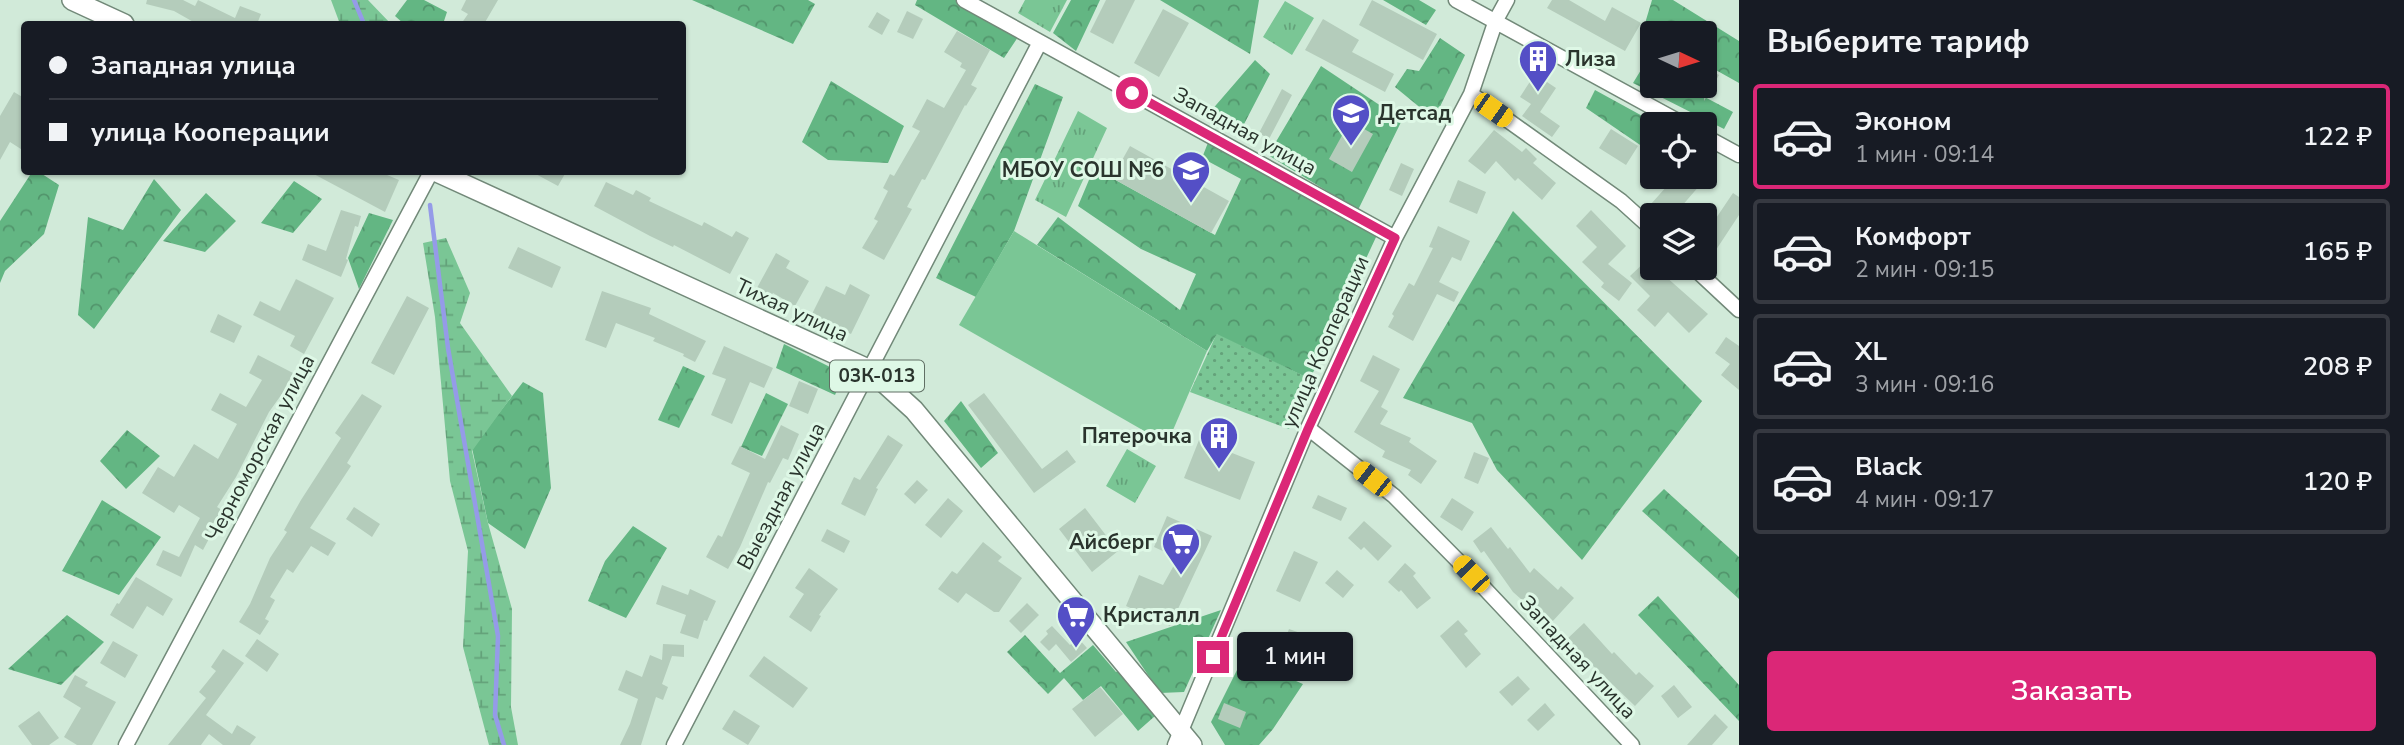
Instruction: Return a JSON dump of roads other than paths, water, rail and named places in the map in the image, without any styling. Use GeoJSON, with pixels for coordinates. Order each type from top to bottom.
{"type":"FeatureCollection","features":[{"type":"Feature","properties":{"kind":"main road"},"geometry":{"type":"LineString","coordinates":[[72,0],[118,21]]}},
{"type":"Feature","properties":{"kind":"main road","name":"Тихая улица"},"geometry":{"type":"LineString","coordinates":[[444,175],[870,370],[914,410],[1183,741]]}},
{"type":"Feature","properties":{"kind":"street","name":"Западная улица"},"geometry":{"type":"LineString","coordinates":[[964,0],[1395,238]]}},
{"type":"Feature","properties":{"kind":"street"},"geometry":{"type":"LineString","coordinates":[[1456,0],[1661,112]]}},
{"type":"Feature","properties":{"kind":"street","name":"улица Кооперации"},"geometry":{"type":"LineString","coordinates":[[1183,741],[1308,429],[1395,238],[1471,94],[1496,20],[1507,0]]}},
{"type":"Feature","properties":{"kind":"street","name":"Выездная улица"},"geometry":{"type":"LineString","coordinates":[[674,745],[1040,42]]}},
{"type":"Feature","properties":{"kind":"street"},"geometry":{"type":"LineString","coordinates":[[1471,94],[1621,201],[1640,218]]}},
{"type":"Feature","properties":{"kind":"street"},"geometry":{"type":"LineString","coordinates":[[1717,143],[1739,155]]}},
{"type":"Feature","properties":{"kind":"street","name":"Черноморская улица"},"geometry":{"type":"LineString","coordinates":[[126,745],[428,175]]}},
{"type":"Feature","properties":{"kind":"street"},"geometry":{"type":"LineString","coordinates":[[1707,280],[1739,310]]}},
{"type":"Feature","properties":{"kind":"street","name":"Западная улица"},"geometry":{"type":"LineString","coordinates":[[1308,429],[1394,496],[1632,745]]}},
{"type":"Feature","properties":{"kind":"waterway"},"geometry":{"type":"LineString","coordinates":[[354,0],[363,21]]}},
{"type":"Feature","properties":{"kind":"waterway"},"geometry":{"type":"LineString","coordinates":[[430,205],[448,348],[498,636],[495,715],[504,745]]}},
{"type":"Feature","properties":{"kind":"place","name":"Лиза"},"geometry":{"type":"Point","coordinates":[1538,93]}},
{"type":"Feature","properties":{"kind":"place","name":"Детсад"},"geometry":{"type":"Point","coordinates":[1351,147]}},
{"type":"Feature","properties":{"kind":"place","name":"МБОУ СОШ №6"},"geometry":{"type":"Point","coordinates":[1191,204]}},
{"type":"Feature","properties":{"kind":"place","name":"Пятерочка"},"geometry":{"type":"Point","coordinates":[1219,470]}},
{"type":"Feature","properties":{"kind":"place","name":"Айсберг"},"geometry":{"type":"Point","coordinates":[1181,576]}},
{"type":"Feature","properties":{"kind":"place","name":"Кристалл"},"geometry":{"type":"Point","coordinates":[1076,649]}}]}
